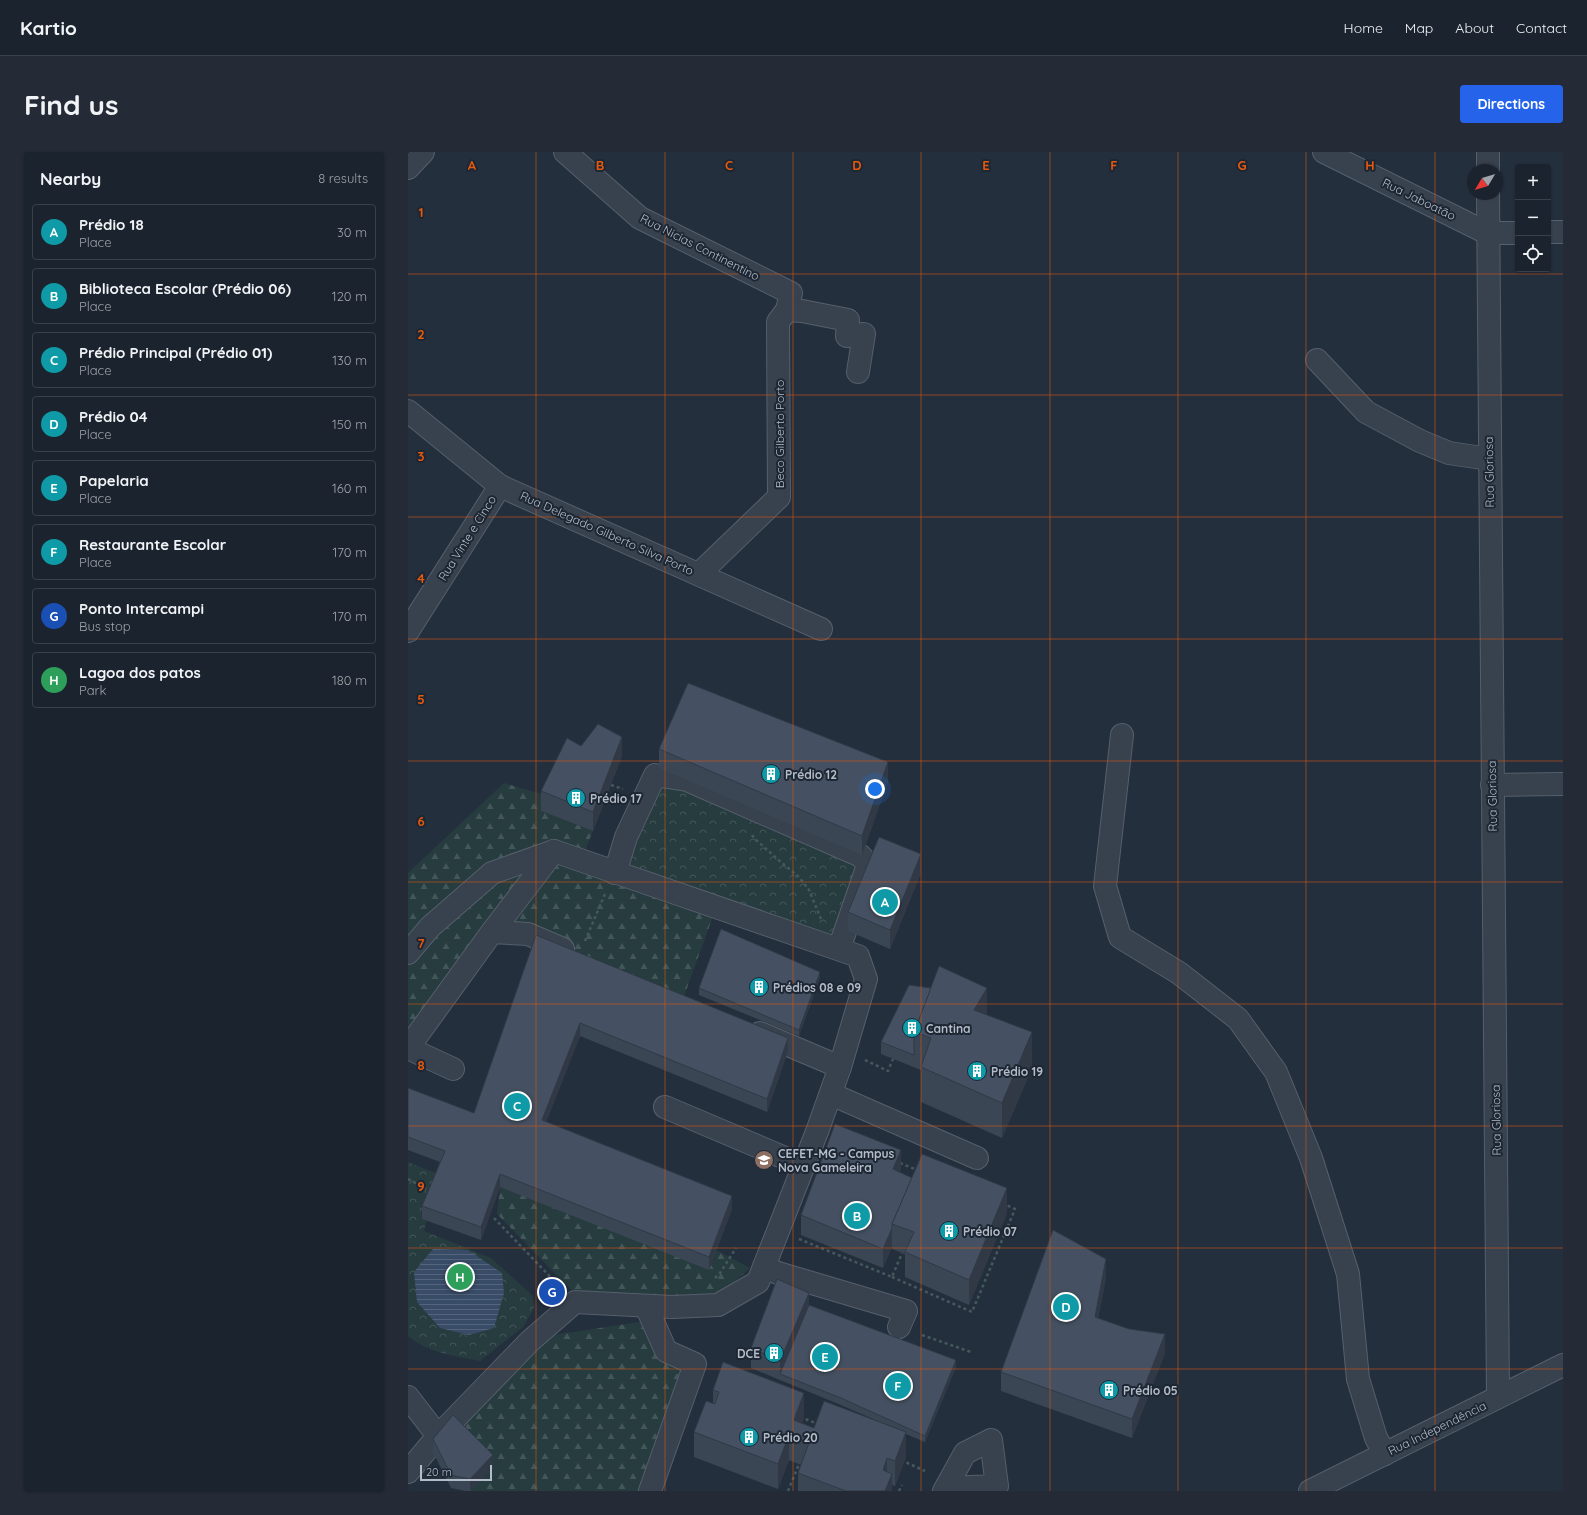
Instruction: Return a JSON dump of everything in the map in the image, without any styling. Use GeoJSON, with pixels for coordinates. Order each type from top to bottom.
{"type":"FeatureCollection","features":[{"type":"Feature","properties":{"kind":"street"},"geometry":{"type":"LineString","coordinates":[[408,168],[423,152]]}},
{"type":"Feature","properties":{"kind":"street","name":"Rua Nicias Continentino"},"geometry":{"type":"LineString","coordinates":[[565,152],[640,218],[791,293],[787,310]]}},
{"type":"Feature","properties":{"kind":"street","name":"Rua Jaboatão"},"geometry":{"type":"LineString","coordinates":[[1324,152],[1487,233],[1515,233]]}},
{"type":"Feature","properties":{"kind":"street"},"geometry":{"type":"LineString","coordinates":[[1488,152],[1488,164]]}},
{"type":"Feature","properties":{"kind":"street","name":"Rua Gloriosa"},"geometry":{"type":"LineString","coordinates":[[1488,200],[1498,1397]]}},
{"type":"Feature","properties":{"kind":"street"},"geometry":{"type":"LineString","coordinates":[[1551,232],[1563,232]]}},
{"type":"Feature","properties":{"kind":"street"},"geometry":{"type":"LineString","coordinates":[[787,310],[802,311],[848,320],[847,336],[864,334],[858,372]]}},
{"type":"Feature","properties":{"kind":"street","name":"Beco Gilberto Porto"},"geometry":{"type":"LineString","coordinates":[[699,574],[780,497],[778,322],[787,310]]}},
{"type":"Feature","properties":{"kind":"street"},"geometry":{"type":"LineString","coordinates":[[1317,360],[1366,412],[1420,442],[1449,452],[1489,459]]}},
{"type":"Feature","properties":{"kind":"street","name":"Rua Delegado Gilberto Silva Porto"},"geometry":{"type":"LineString","coordinates":[[408,411],[500,486],[822,629]]}},
{"type":"Feature","properties":{"kind":"street","name":"Rua Vinte e Cinco"},"geometry":{"type":"LineString","coordinates":[[408,631],[500,486]]}},
{"type":"Feature","properties":{"kind":"street"},"geometry":{"type":"LineString","coordinates":[[1122,735],[1105,886],[1120,937],[1179,973],[1238,1019],[1276,1072],[1311,1158],[1348,1274],[1358,1379],[1376,1438],[1385,1454]]}},
{"type":"Feature","properties":{"kind":"street"},"geometry":{"type":"LineString","coordinates":[[615,873],[626,837],[655,775],[687,780],[861,856],[868,865],[839,949]]}},
{"type":"Feature","properties":{"kind":"street"},"geometry":{"type":"LineString","coordinates":[[1492,785],[1563,784]]}},
{"type":"Feature","properties":{"kind":"street"},"geometry":{"type":"LineString","coordinates":[[453,1069],[408,1048],[492,932],[554,851]]}},
{"type":"Feature","properties":{"kind":"street"},"geometry":{"type":"LineString","coordinates":[[408,953],[430,927],[492,873],[554,851],[858,956],[866,979],[831,1094],[758,1282],[718,1305],[672,1307],[575,1302],[530,1341],[438,1436],[408,1472]]}},
{"type":"Feature","properties":{"kind":"street"},"geometry":{"type":"LineString","coordinates":[[492,932],[528,934],[578,956]]}},
{"type":"Feature","properties":{"kind":"street"},"geometry":{"type":"LineString","coordinates":[[741,1025],[840,1067]]}},
{"type":"Feature","properties":{"kind":"street"},"geometry":{"type":"LineString","coordinates":[[831,1094],[976,1158]]}},
{"type":"Feature","properties":{"kind":"street"},"geometry":{"type":"LineString","coordinates":[[665,1107],[804,1166]]}},
{"type":"Feature","properties":{"kind":"street"},"geometry":{"type":"LineString","coordinates":[[764,1267],[778,1273],[906,1311],[899,1327]]}},
{"type":"Feature","properties":{"kind":"street"},"geometry":{"type":"LineString","coordinates":[[646,1306],[666,1351],[695,1364],[650,1491]]}},
{"type":"Feature","properties":{"kind":"street","name":"Rua Independência"},"geometry":{"type":"LineString","coordinates":[[1310,1491],[1563,1365]]}},
{"type":"Feature","properties":{"kind":"street"},"geometry":{"type":"LineString","coordinates":[[408,1397],[438,1436]]}},
{"type":"Feature","properties":{"kind":"path"},"geometry":{"type":"LineString","coordinates":[[748,807],[745,823],[755,839],[800,877],[810,890],[821,919],[839,949]]}},
{"type":"Feature","properties":{"kind":"path"},"geometry":{"type":"LineString","coordinates":[[866,1060],[888,1070],[893,1059]]}},
{"type":"Feature","properties":{"kind":"path"},"geometry":{"type":"LineString","coordinates":[[897,1162],[919,1171]]}},
{"type":"Feature","properties":{"kind":"path"},"geometry":{"type":"LineString","coordinates":[[408,1179],[428,1190]]}},
{"type":"Feature","properties":{"kind":"path"},"geometry":{"type":"LineString","coordinates":[[798,1239],[892,1277],[972,1312],[1015,1209],[1000,1203]]}},
{"type":"Feature","properties":{"kind":"path"},"geometry":{"type":"LineString","coordinates":[[494,1218],[575,1302]]}},
{"type":"Feature","properties":{"kind":"path"},"geometry":{"type":"LineString","coordinates":[[892,1277],[902,1253]]}},
{"type":"Feature","properties":{"kind":"path"},"geometry":{"type":"LineString","coordinates":[[796,1415],[825,1427]]}},
{"type":"Feature","properties":{"kind":"path"},"geometry":{"type":"LineString","coordinates":[[896,1458],[925,1470]]}},
{"type":"Feature","properties":{"kind":"path"},"geometry":{"type":"LineString","coordinates":[[788,1491],[799,1464]]}},
{"type":"Feature","properties":{"kind":"path"},"geometry":{"type":"LineString","coordinates":[[899,1491],[902,1485]]}},
{"type":"Feature","properties":{"kind":"green space"},"geometry":{"type":"Polygon","coordinates":[[[655,776],[861,856],[839,949],[616,872],[655,776]]]}},
{"type":"Feature","properties":{"kind":"green space"},"geometry":{"type":"Polygon","coordinates":[[[504,783],[545,795],[541,811],[593,831],[581,860],[554,850],[408,1055],[408,873],[504,783]]]}},
{"type":"Feature","properties":{"kind":"green space"},"geometry":{"type":"Polygon","coordinates":[[[555,852],[716,908],[683,999],[494,931],[555,852]]]}},
{"type":"Feature","properties":{"kind":"green space"},"geometry":{"type":"Polygon","coordinates":[[[408,1162],[438,1174],[424,1231],[491,1258],[533,1296],[534,1308],[523,1327],[480,1361],[433,1350],[416,1342],[408,1336],[408,1162]]]}},
{"type":"Feature","properties":{"kind":"green space"},"geometry":{"type":"Polygon","coordinates":[[[500,1187],[716,1250],[750,1268],[719,1296],[686,1300],[577,1296],[497,1214],[500,1187]]]}},
{"type":"Feature","properties":{"kind":"green space"},"geometry":{"type":"Polygon","coordinates":[[[652,1320],[695,1364],[650,1491],[471,1491],[453,1428],[547,1336],[652,1320]]]}},
{"type":"Feature","properties":{"kind":"water"},"geometry":{"type":"Polygon","coordinates":[[[433,1249],[468,1250],[502,1273],[504,1293],[494,1328],[469,1335],[440,1328],[417,1302],[414,1272],[433,1249]]]}},
{"type":"Feature","properties":{"kind":"building","name":"Prédio 12"},"geometry":{"type":"Polygon","coordinates":[[[688,683],[888,762],[862,836],[659,749],[688,683]]]}},
{"type":"Feature","properties":{"kind":"building","name":"Prédio 17"},"geometry":{"type":"Polygon","coordinates":[[[598,724],[622,737],[593,812],[541,791],[567,738],[581,746],[598,724]]]}},
{"type":"Feature","properties":{"kind":"building"},"geometry":{"type":"Polygon","coordinates":[[[879,837],[921,854],[890,930],[848,912],[879,837]]]}},
{"type":"Feature","properties":{"kind":"building","name":"Prédios 08 e 09"},"geometry":{"type":"Polygon","coordinates":[[[721,929],[820,972],[799,1030],[699,988],[721,929]]]}},
{"type":"Feature","properties":{"kind":"building"},"geometry":{"type":"Polygon","coordinates":[[[536,935],[788,1038],[767,1099],[580,1023],[542,1120],[732,1196],[709,1257],[500,1174],[481,1227],[422,1206],[445,1151],[408,1137],[408,1088],[474,1113],[536,935]]]}},
{"type":"Feature","properties":{"kind":"building"},"geometry":{"type":"Polygon","coordinates":[[[939,966],[987,988],[974,1010],[1032,1032],[1002,1103],[921,1067],[931,1038],[914,1032],[939,966]]]}},
{"type":"Feature","properties":{"kind":"building"},"geometry":{"type":"Polygon","coordinates":[[[909,985],[931,988],[914,1032],[914,1055],[881,1042],[909,985]]]}},
{"type":"Feature","properties":{"kind":"building"},"geometry":{"type":"Polygon","coordinates":[[[835,1124],[901,1150],[893,1169],[912,1178],[883,1249],[801,1215],[835,1124]]]}},
{"type":"Feature","properties":{"kind":"building","name":"Prédio 07"},"geometry":{"type":"Polygon","coordinates":[[[922,1154],[1007,1188],[969,1280],[905,1252],[914,1232],[892,1224],[922,1154]]]}},
{"type":"Feature","properties":{"kind":"building"},"geometry":{"type":"Polygon","coordinates":[[[1053,1230],[1106,1259],[1095,1317],[1129,1329],[1165,1334],[1132,1419],[1001,1372],[1053,1230]]]}},
{"type":"Feature","properties":{"kind":"building"},"geometry":{"type":"Polygon","coordinates":[[[777,1279],[809,1293],[780,1361],[751,1348],[777,1279]]]}},
{"type":"Feature","properties":{"kind":"building"},"geometry":{"type":"Polygon","coordinates":[[[809,1305],[956,1360],[925,1436],[841,1398],[780,1374],[809,1305]]]}},
{"type":"Feature","properties":{"kind":"building","name":"Prédio 20"},"geometry":{"type":"Polygon","coordinates":[[[723,1362],[804,1393],[794,1420],[806,1425],[814,1428],[824,1401],[906,1432],[895,1461],[887,1458],[883,1470],[892,1474],[885,1491],[846,1491],[798,1473],[809,1443],[789,1435],[778,1464],[694,1432],[706,1401],[715,1404],[719,1392],[713,1390],[723,1362]]]}},
{"type":"Feature","properties":{"kind":"building"},"geometry":{"type":"Polygon","coordinates":[[[453,1415],[493,1455],[470,1479],[451,1475],[433,1439],[453,1415]]]}},
{"type":"Feature","properties":{"kind":"place","name":"Prédio 12"},"geometry":{"type":"Point","coordinates":[771,774]}},
{"type":"Feature","properties":{"kind":"place","name":"Prédio 17"},"geometry":{"type":"Point","coordinates":[576,798]}},
{"type":"Feature","properties":{"kind":"place","name":"Prédio 18"},"geometry":{"type":"Point","coordinates":[885,902]}},
{"type":"Feature","properties":{"kind":"place","name":"Prédios 08 e 09"},"geometry":{"type":"Point","coordinates":[759,987]}},
{"type":"Feature","properties":{"kind":"place","name":"Cantina"},"geometry":{"type":"Point","coordinates":[912,1028]}},
{"type":"Feature","properties":{"kind":"place","name":"Prédio 19"},"geometry":{"type":"Point","coordinates":[977,1071]}},
{"type":"Feature","properties":{"kind":"place","name":"Prédio Principal (Prédio 01)"},"geometry":{"type":"Point","coordinates":[517,1106]}},
{"type":"Feature","properties":{"kind":"place","name":"CEFET-MG - Campus Nova Gameleira"},"geometry":{"type":"Point","coordinates":[764,1160]}},
{"type":"Feature","properties":{"kind":"place","name":"Biblioteca Escolar (Prédio 06)"},"geometry":{"type":"Point","coordinates":[857,1216]}},
{"type":"Feature","properties":{"kind":"place","name":"Prédio 07"},"geometry":{"type":"Point","coordinates":[949,1231]}},
{"type":"Feature","properties":{"kind":"place","name":"Lagoa dos patos"},"geometry":{"type":"Point","coordinates":[460,1277]}},
{"type":"Feature","properties":{"kind":"place","name":"Ponto Intercampi"},"geometry":{"type":"Point","coordinates":[552,1292]}},
{"type":"Feature","properties":{"kind":"place","name":"Prédio 04"},"geometry":{"type":"Point","coordinates":[1066,1307]}},
{"type":"Feature","properties":{"kind":"place","name":"DCE"},"geometry":{"type":"Point","coordinates":[774,1353]}},
{"type":"Feature","properties":{"kind":"place","name":"Papelaria"},"geometry":{"type":"Point","coordinates":[825,1357]}},
{"type":"Feature","properties":{"kind":"place","name":"Restaurante Escolar"},"geometry":{"type":"Point","coordinates":[898,1386]}},
{"type":"Feature","properties":{"kind":"place","name":"Prédio 05"},"geometry":{"type":"Point","coordinates":[1109,1390]}},
{"type":"Feature","properties":{"kind":"place","name":"Prédio 20"},"geometry":{"type":"Point","coordinates":[749,1437]}}]}
